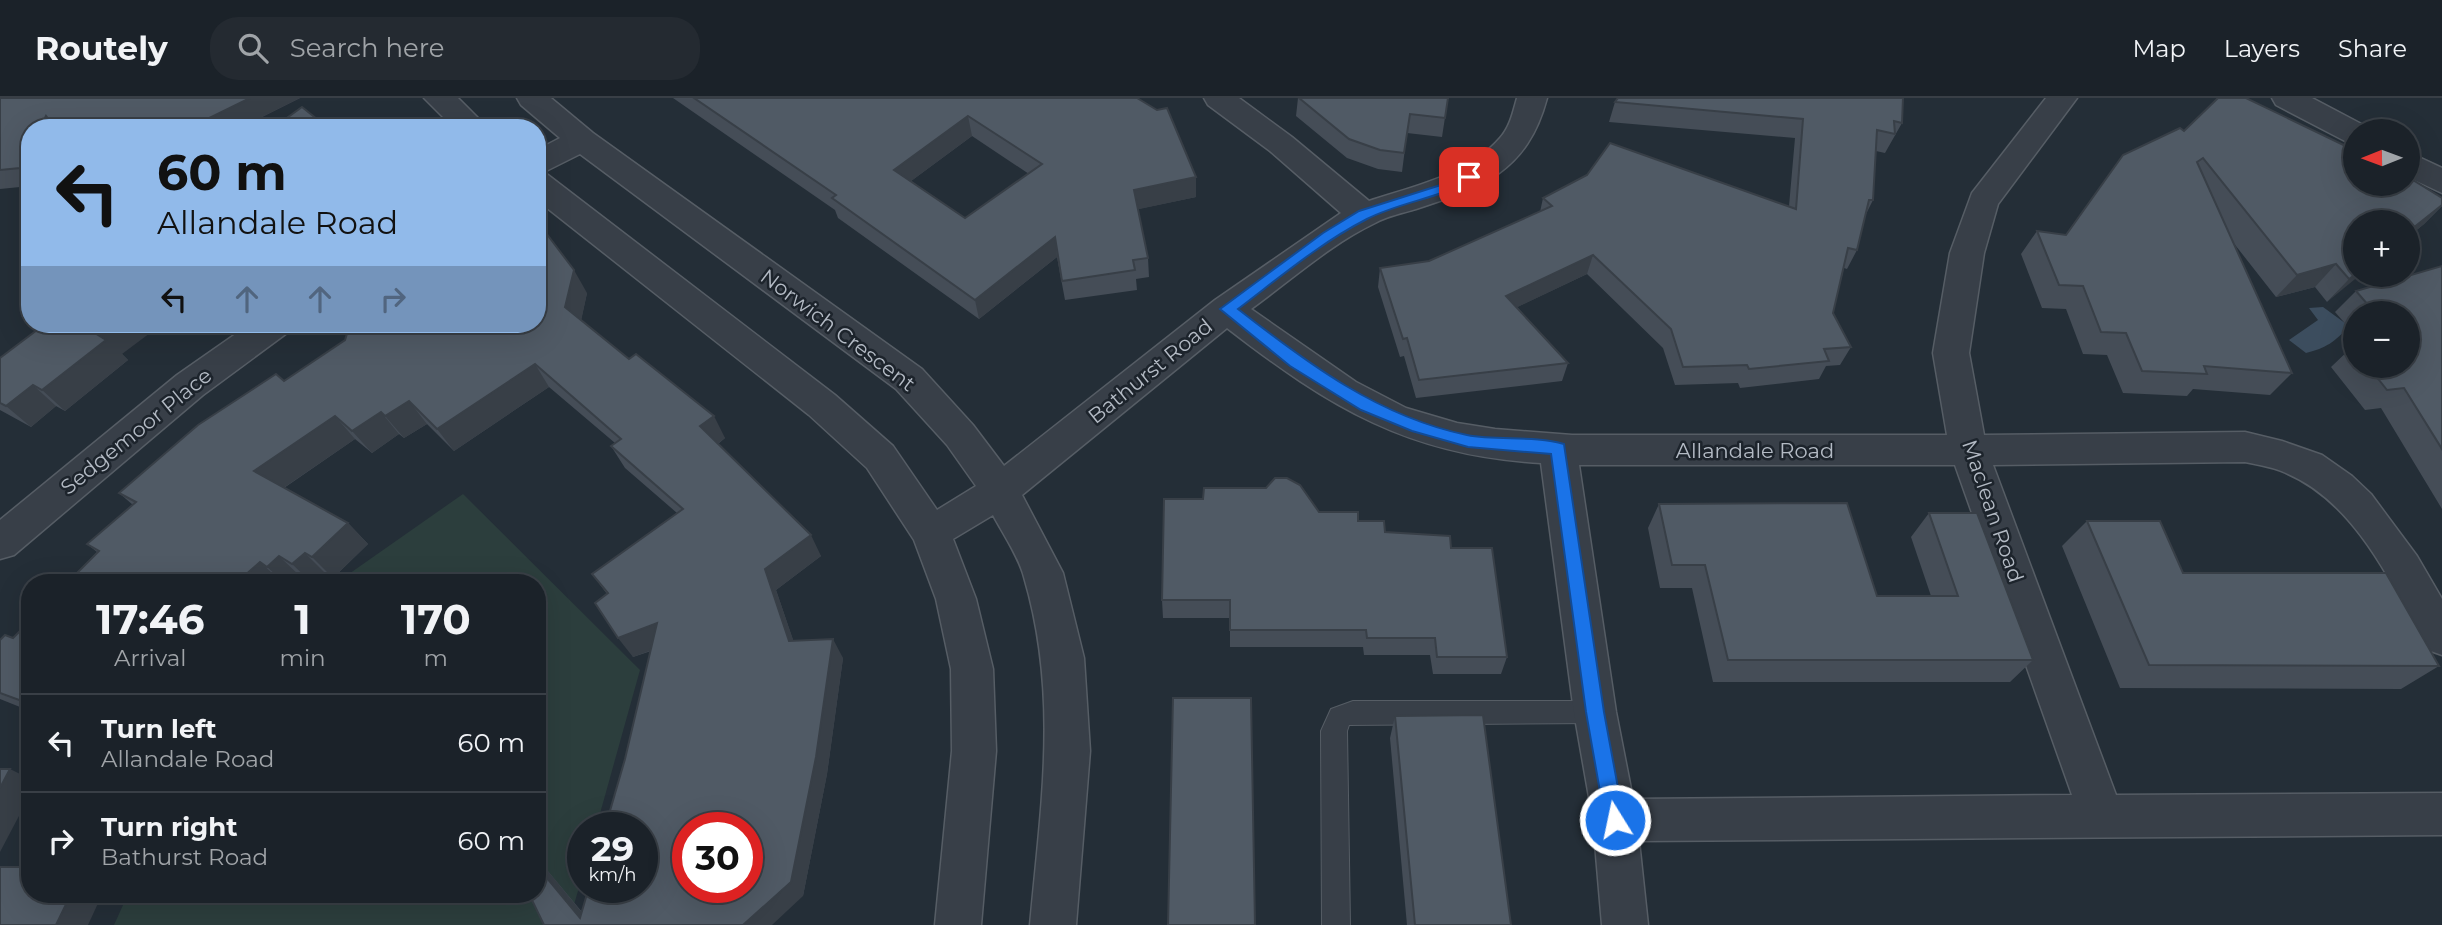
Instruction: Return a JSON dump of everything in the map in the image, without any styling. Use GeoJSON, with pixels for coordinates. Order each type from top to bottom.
{"type":"FeatureCollection","features":[{"type":"Feature","properties":{"kind":"street"},"geometry":{"type":"LineString","coordinates":[[439,98],[463,119]]}},
{"type":"Feature","properties":{"kind":"street","name":"Norwich Crescent"},"geometry":{"type":"LineString","coordinates":[[532,98],[582,140],[909,379],[960,435],[1000,491],[1043,573],[1063,658],[1068,751],[1053,925]]}},
{"type":"Feature","properties":{"kind":"street"},"geometry":{"type":"LineString","coordinates":[[1219,98],[1281,144],[1364,214]]}},
{"type":"Feature","properties":{"kind":"street","name":"Bathurst Road"},"geometry":{"type":"LineString","coordinates":[[931,533],[1000,491],[1227,309],[1328,236],[1364,214],[1451,186],[1486,168],[1512,145],[1525,123],[1532,98]]}},
{"type":"Feature","properties":{"kind":"street","name":"Maclean Road"},"geometry":{"type":"LineString","coordinates":[[2062,98],[1983,201],[1967,253],[1951,353],[1969,452],[2102,817]]}},
{"type":"Feature","properties":{"kind":"street"},"geometry":{"type":"LineString","coordinates":[[2287,98],[2343,127]]}},
{"type":"Feature","properties":{"kind":"street"},"geometry":{"type":"LineString","coordinates":[[546,159],[582,140]]}},
{"type":"Feature","properties":{"kind":"street"},"geometry":{"type":"LineString","coordinates":[[2420,170],[2442,183]]}},
{"type":"Feature","properties":{"kind":"street"},"geometry":{"type":"LineString","coordinates":[[546,190],[822,405],[880,457],[931,533],[956,600],[972,669],[974,751],[958,925]]}},
{"type":"Feature","properties":{"kind":"street","name":"Allandale Road"},"geometry":{"type":"LineString","coordinates":[[1227,309],[1295,362],[1367,406],[1417,427],[1468,441],[1558,449],[1969,452],[2245,447],[2277,454],[2316,470],[2349,497],[2386,539],[2442,638]]}},
{"type":"Feature","properties":{"kind":"street","name":"Sedgemoor Place"},"geometry":{"type":"LineString","coordinates":[[0,543],[190,384],[262,333]]}},
{"type":"Feature","properties":{"kind":"street"},"geometry":{"type":"LineString","coordinates":[[1558,449],[1595,712],[1615,820],[1625,925]]}},
{"type":"Feature","properties":{"kind":"street"},"geometry":{"type":"LineString","coordinates":[[1615,820],[2442,814]]}},
{"type":"Feature","properties":{"kind":"lane"},"geometry":{"type":"LineString","coordinates":[[1336,925],[1334,731],[1340,717],[1353,712],[1595,712]]}},
{"type":"Feature","properties":{"kind":"shaded area"},"geometry":{"type":"Polygon","coordinates":[[[463,494],[543,574],[349,574],[463,494]]]}},
{"type":"Feature","properties":{"kind":"shaded area"},"geometry":{"type":"Polygon","coordinates":[[[546,577],[640,670],[600,812],[567,812],[567,903],[574,903],[568,925],[114,925],[124,903],[546,903],[546,577]]]}},
{"type":"Feature","properties":{"kind":"water"},"geometry":{"type":"Polygon","coordinates":[[[2323,307],[2343,322],[2343,332],[2330,344],[2306,353],[2289,340],[2318,320],[2309,308],[2323,307]]]}},
{"type":"Feature","properties":{"kind":"building"},"geometry":{"type":"Polygon","coordinates":[[[0,98],[250,98],[207,119],[48,119],[46,116],[44,119],[21,119],[21,166],[0,170],[0,98]]]}},
{"type":"Feature","properties":{"kind":"building"},"geometry":{"type":"Polygon","coordinates":[[[694,98],[1137,98],[1157,110],[1167,108],[1196,177],[1134,190],[1148,258],[1133,260],[1135,270],[1062,281],[1055,237],[975,300],[832,198],[836,195],[694,98]],[[968,116],[894,170],[965,218],[1042,164],[968,116]]]}},
{"type":"Feature","properties":{"kind":"building"},"geometry":{"type":"Polygon","coordinates":[[[1299,98],[1448,98],[1445,118],[1410,114],[1404,153],[1380,150],[1349,139],[1299,98]]]}},
{"type":"Feature","properties":{"kind":"building"},"geometry":{"type":"Polygon","coordinates":[[[1618,98],[1903,98],[1902,123],[1894,121],[1895,134],[1877,130],[1873,200],[1869,200],[1857,250],[1848,248],[1833,313],[1851,347],[1824,349],[1829,361],[1749,369],[1747,365],[1683,367],[1671,329],[1593,255],[1506,296],[1568,363],[1419,380],[1407,338],[1403,339],[1380,268],[1429,261],[1552,206],[1543,198],[1587,175],[1610,143],[1796,209],[1803,119],[1615,102],[1618,98]]]}},
{"type":"Feature","properties":{"kind":"building"},"geometry":{"type":"Polygon","coordinates":[[[2218,98],[2246,98],[2343,145],[2343,196],[2420,196],[2420,184],[2442,198],[2442,205],[2420,222],[2420,210],[2343,210],[2343,272],[2336,264],[2297,275],[2203,158],[2197,162],[2292,373],[2204,366],[2207,374],[2142,371],[2126,333],[2101,332],[2083,286],[2059,285],[2037,231],[2066,235],[2123,155],[2180,128],[2184,131],[2218,98]]]}},
{"type":"Feature","properties":{"kind":"building"},"geometry":{"type":"Polygon","coordinates":[[[302,107],[317,119],[285,119],[302,107]]]}},
{"type":"Feature","properties":{"kind":"building"},"geometry":{"type":"Polygon","coordinates":[[[546,233],[574,270],[565,307],[629,359],[636,354],[714,416],[700,426],[811,535],[765,569],[789,641],[833,639],[816,757],[791,882],[743,925],[544,925],[533,903],[546,903],[546,877],[580,918],[584,903],[658,903],[658,812],[610,812],[657,623],[618,638],[595,603],[608,593],[592,574],[683,509],[611,446],[621,439],[535,364],[437,429],[409,401],[385,416],[381,412],[352,431],[335,416],[254,471],[348,523],[312,557],[305,553],[292,564],[279,556],[267,567],[260,562],[246,574],[76,574],[99,551],[87,544],[136,502],[119,493],[198,425],[276,374],[284,381],[345,340],[347,333],[546,333],[546,233]]]}},
{"type":"Feature","properties":{"kind":"building"},"geometry":{"type":"Polygon","coordinates":[[[2442,266],[2442,449],[2404,388],[2387,390],[2378,378],[2420,378],[2420,301],[2365,301],[2356,291],[2370,287],[2420,287],[2420,272],[2442,266]]]}},
{"type":"Feature","properties":{"kind":"building"},"geometry":{"type":"Polygon","coordinates":[[[33,333],[101,333],[98,335],[106,340],[42,390],[33,385],[6,406],[0,403],[0,358],[33,333]]]}},
{"type":"Feature","properties":{"kind":"building"},"geometry":{"type":"Polygon","coordinates":[[[1275,478],[1287,478],[1300,485],[1319,512],[1358,512],[1358,521],[1384,521],[1385,532],[1450,536],[1451,548],[1492,548],[1507,657],[1437,657],[1435,638],[1367,638],[1366,630],[1230,630],[1230,600],[1162,600],[1164,499],[1203,499],[1204,488],[1266,488],[1275,478]]]}},
{"type":"Feature","properties":{"kind":"building"},"geometry":{"type":"Polygon","coordinates":[[[1847,503],[1877,596],[1958,596],[1929,513],[1977,513],[2033,660],[1728,660],[1705,565],[1672,565],[1659,504],[1847,503]]]}},
{"type":"Feature","properties":{"kind":"building"},"geometry":{"type":"Polygon","coordinates":[[[2087,521],[2160,521],[2183,573],[2386,573],[2439,666],[2149,665],[2087,521]]]}},
{"type":"Feature","properties":{"kind":"building"},"geometry":{"type":"Polygon","coordinates":[[[21,630],[21,701],[0,693],[0,640],[5,635],[13,638],[21,630]]]}},
{"type":"Feature","properties":{"kind":"building"},"geometry":{"type":"Polygon","coordinates":[[[1173,698],[1251,698],[1255,925],[1168,925],[1173,698]]]}},
{"type":"Feature","properties":{"kind":"building"},"geometry":{"type":"Polygon","coordinates":[[[1483,715],[1511,925],[1415,925],[1395,716],[1483,715]]]}},
{"type":"Feature","properties":{"kind":"building"},"geometry":{"type":"Polygon","coordinates":[[[0,769],[10,769],[0,788],[0,769]]]}},
{"type":"Feature","properties":{"kind":"building"},"geometry":{"type":"Polygon","coordinates":[[[0,867],[21,867],[21,903],[67,903],[56,925],[0,925],[0,867]]]}},
{"type":"Feature","properties":{"kind":"route"},"geometry":{"type":"LineString","coordinates":[[1469,177],[1451,186],[1364,214],[1328,236],[1227,309],[1295,362],[1367,406],[1417,427],[1468,441],[1558,449],[1595,712],[1615,820]]}}]}
